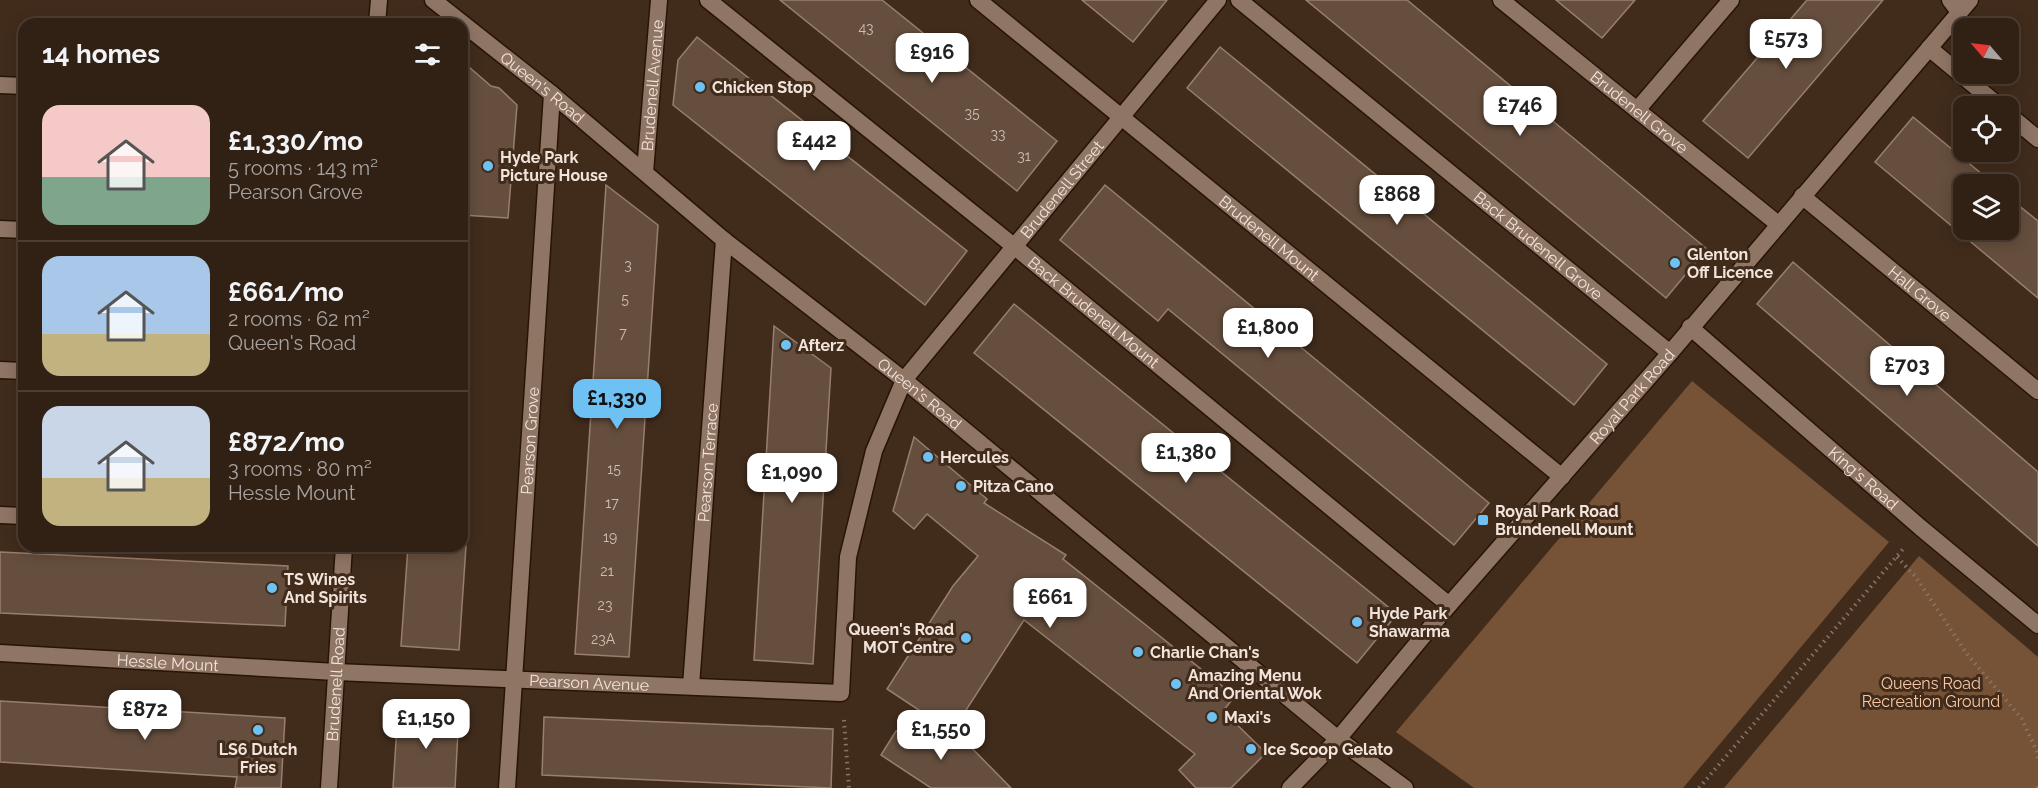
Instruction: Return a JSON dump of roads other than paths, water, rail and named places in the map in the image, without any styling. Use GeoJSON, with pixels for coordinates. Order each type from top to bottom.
{"type":"FeatureCollection","features":[{"type":"Feature","properties":{"kind":"street"},"geometry":{"type":"LineString","coordinates":[[378,18],[379,0]]}},
{"type":"Feature","properties":{"kind":"street","name":"Queen's Road"},"geometry":{"type":"LineString","coordinates":[[433,0],[456,18]]}},
{"type":"Feature","properties":{"kind":"street","name":"Brudenell Avenue"},"geometry":{"type":"LineString","coordinates":[[645,172],[659,0]]}},
{"type":"Feature","properties":{"kind":"street","name":"Back Brudenell Mount"},"geometry":{"type":"LineString","coordinates":[[708,0],[1015,247],[1449,605]]}},
{"type":"Feature","properties":{"kind":"street","name":"Brudenell Mount"},"geometry":{"type":"LineString","coordinates":[[978,0],[1562,477]]}},
{"type":"Feature","properties":{"kind":"street","name":"Brudenell Street"},"geometry":{"type":"LineString","coordinates":[[842,693],[848,557],[874,451],[904,380],[1218,0]]}},
{"type":"Feature","properties":{"kind":"street","name":"Back Brudenell Grove"},"geometry":{"type":"LineString","coordinates":[[1239,0],[1670,352]]}},
{"type":"Feature","properties":{"kind":"street","name":"Brudenell Grove"},"geometry":{"type":"LineString","coordinates":[[1501,0],[1778,224]]}},
{"type":"Feature","properties":{"kind":"street"},"geometry":{"type":"LineString","coordinates":[[1637,110],[1731,0]]}},
{"type":"Feature","properties":{"kind":"street","name":"Royal Park Road"},"geometry":{"type":"LineString","coordinates":[[1290,788],[1338,739],[1449,605],[1670,352],[1929,48],[1960,4]]}},
{"type":"Feature","properties":{"kind":"street","name":"Queen's Road"},"geometry":{"type":"LineString","coordinates":[[468,28],[552,94],[724,240],[904,380],[1338,739],[1406,788]]}},
{"type":"Feature","properties":{"kind":"street"},"geometry":{"type":"LineString","coordinates":[[1929,48],[1987,96]]}},
{"type":"Feature","properties":{"kind":"street"},"geometry":{"type":"LineString","coordinates":[[0,85],[18,86]]}},
{"type":"Feature","properties":{"kind":"street","name":"Pearson Grove"},"geometry":{"type":"LineString","coordinates":[[507,788],[552,94]]}},
{"type":"Feature","properties":{"kind":"street"},"geometry":{"type":"LineString","coordinates":[[2019,123],[2038,139]]}},
{"type":"Feature","properties":{"kind":"street","name":"Hall Grove"},"geometry":{"type":"LineString","coordinates":[[1802,196],[2038,391]]}},
{"type":"Feature","properties":{"kind":"street"},"geometry":{"type":"LineString","coordinates":[[0,228],[18,230]]}},
{"type":"Feature","properties":{"kind":"street","name":"Pearson Terrace"},"geometry":{"type":"LineString","coordinates":[[691,686],[724,240]]}},
{"type":"Feature","properties":{"kind":"street","name":"King's Road"},"geometry":{"type":"LineString","coordinates":[[1690,327],[1921,528],[2038,626]]}},
{"type":"Feature","properties":{"kind":"street"},"geometry":{"type":"LineString","coordinates":[[0,370],[18,371]]}},
{"type":"Feature","properties":{"kind":"street"},"geometry":{"type":"LineString","coordinates":[[0,515],[18,516]]}},
{"type":"Feature","properties":{"kind":"street","name":"Brudenell Road"},"geometry":{"type":"LineString","coordinates":[[329,788],[344,552]]}},
{"type":"Feature","properties":{"kind":"street","name":"Hessle Mount"},"geometry":{"type":"LineString","coordinates":[[0,653],[336,672]]}},
{"type":"Feature","properties":{"kind":"street","name":"Pearson Avenue"},"geometry":{"type":"LineString","coordinates":[[336,672],[842,693]]}},
{"type":"Feature","properties":{"kind":"place","name":"Chicken Stop"},"geometry":{"type":"Point","coordinates":[700,87]}},
{"type":"Feature","properties":{"kind":"place","name":"Hyde Park Picture House"},"geometry":{"type":"Point","coordinates":[488,166]}},
{"type":"Feature","properties":{"kind":"place","name":"Glenton Off Licence"},"geometry":{"type":"Point","coordinates":[1675,263]}},
{"type":"Feature","properties":{"kind":"place","name":"Afterz"},"geometry":{"type":"Point","coordinates":[786,345]}},
{"type":"Feature","properties":{"kind":"place","name":"Hercules"},"geometry":{"type":"Point","coordinates":[928,457]}},
{"type":"Feature","properties":{"kind":"place","name":"Pitza Cano"},"geometry":{"type":"Point","coordinates":[961,486]}},
{"type":"Feature","properties":{"kind":"place","name":"Royal Park Road Brundenell Mount"},"geometry":{"type":"Point","coordinates":[1483,520]}},
{"type":"Feature","properties":{"kind":"place","name":"TS Wines And Spirits"},"geometry":{"type":"Point","coordinates":[272,588]}},
{"type":"Feature","properties":{"kind":"place","name":"Hyde Park Shawarma"},"geometry":{"type":"Point","coordinates":[1357,622]}},
{"type":"Feature","properties":{"kind":"place","name":"Queen's Road MOT Centre"},"geometry":{"type":"Point","coordinates":[966,638]}},
{"type":"Feature","properties":{"kind":"place","name":"Charlie Chan's"},"geometry":{"type":"Point","coordinates":[1138,652]}},
{"type":"Feature","properties":{"kind":"place","name":"Amazing Menu And Oriental Wok"},"geometry":{"type":"Point","coordinates":[1176,684]}},
{"type":"Feature","properties":{"kind":"place","name":"Maxi's"},"geometry":{"type":"Point","coordinates":[1212,717]}},
{"type":"Feature","properties":{"kind":"place","name":"LS6 Dutch Fries"},"geometry":{"type":"Point","coordinates":[258,730]}},
{"type":"Feature","properties":{"kind":"place","name":"Ice Scoop Gelato"},"geometry":{"type":"Point","coordinates":[1251,749]}},
{"type":"Feature","properties":{"kind":"park label","name":"Queens Road Recreation Ground"},"geometry":{"type":"Point","coordinates":[1931,692]}}]}
